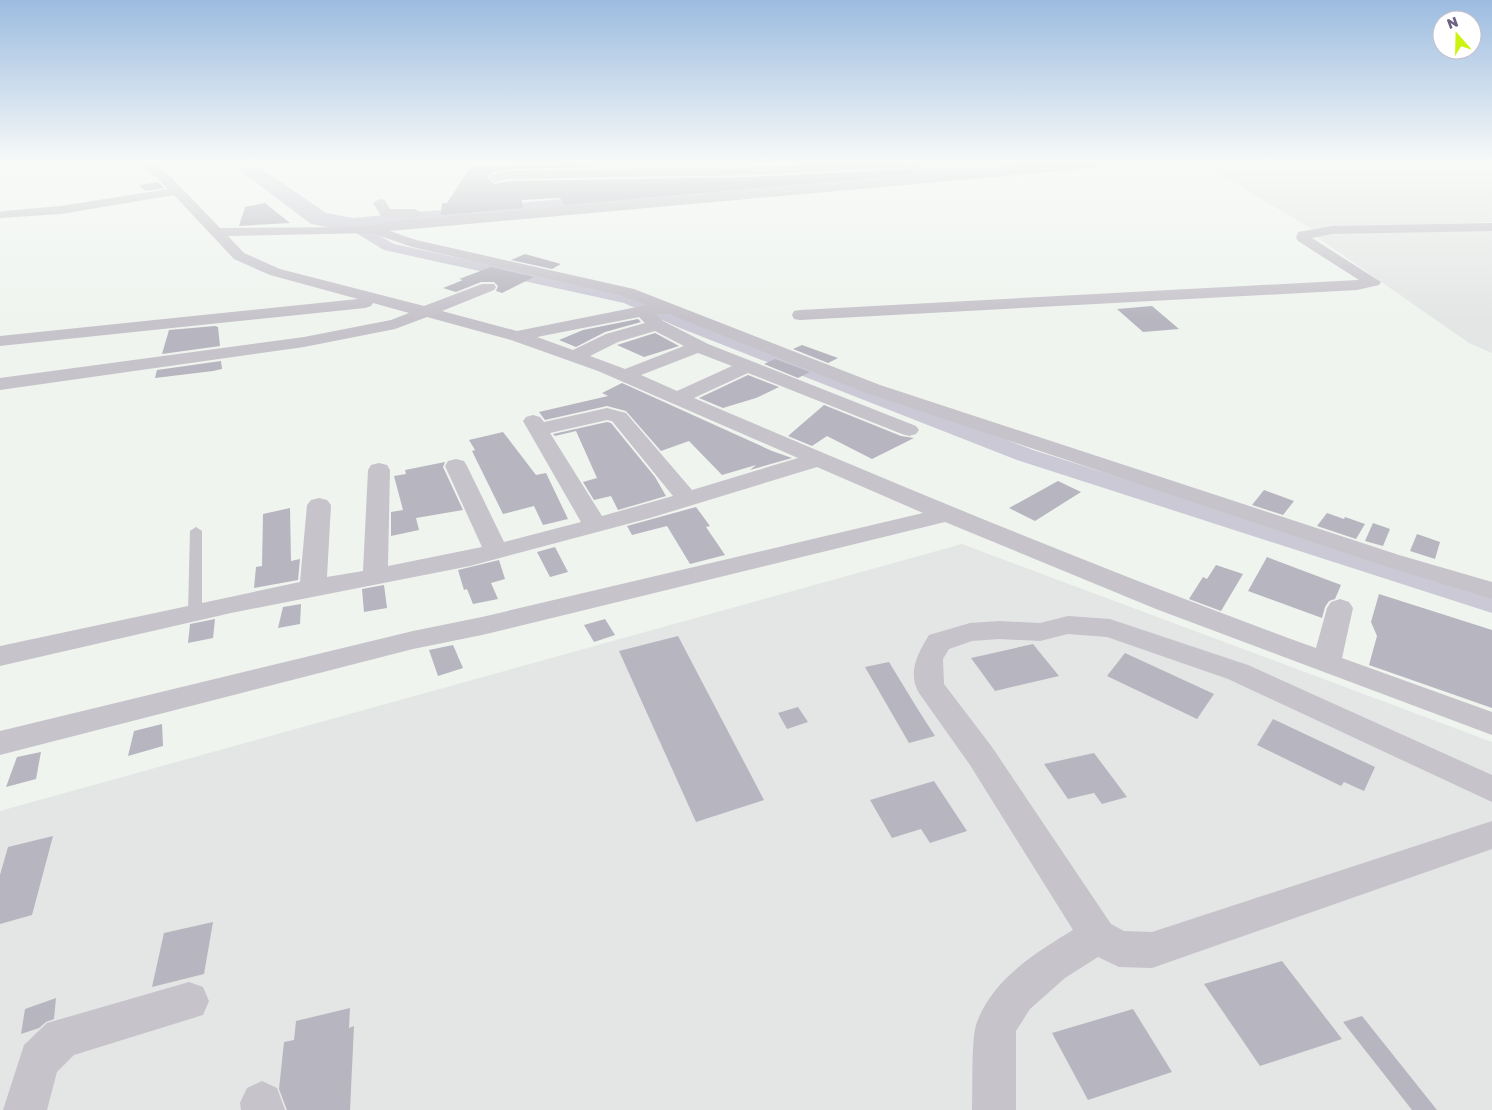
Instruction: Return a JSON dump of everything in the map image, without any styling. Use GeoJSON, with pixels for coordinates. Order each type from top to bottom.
{"type":"FeatureCollection","features":[{"type":"Feature","properties":{"kind":"street"},"geometry":{"type":"LineString","coordinates":[[2,217],[21,215]]}},
{"type":"Feature","properties":{"kind":"street"},"geometry":{"type":"LineString","coordinates":[[199,215],[218,232],[239,256],[275,272],[516,336],[575,356],[625,375],[948,514],[1165,602],[1492,724]]}},
{"type":"Feature","properties":{"kind":"street"},"geometry":{"type":"LineString","coordinates":[[218,232],[366,230],[533,215]]}},
{"type":"Feature","properties":{"kind":"street"},"geometry":{"type":"LineString","coordinates":[[800,315],[1358,285],[1373,282],[1303,238],[1303,234],[1326,231],[1492,227]]}},
{"type":"Feature","properties":{"kind":"street"},"geometry":{"type":"LineString","coordinates":[[366,230],[628,292],[699,346],[908,430]]}},
{"type":"Feature","properties":{"kind":"street"},"geometry":{"type":"LineString","coordinates":[[0,384],[304,342],[395,324],[488,287]]}},
{"type":"Feature","properties":{"kind":"street"},"geometry":{"type":"LineString","coordinates":[[0,341],[380,301]]}},
{"type":"Feature","properties":{"kind":"street"},"geometry":{"type":"LineString","coordinates":[[575,356],[657,313]]}},
{"type":"Feature","properties":{"kind":"street"},"geometry":{"type":"LineString","coordinates":[[516,336],[657,313],[873,389],[1380,557],[1492,591]]}},
{"type":"Feature","properties":{"kind":"street"},"geometry":{"type":"LineString","coordinates":[[625,375],[699,346]]}},
{"type":"Feature","properties":{"kind":"street"},"geometry":{"type":"LineString","coordinates":[[678,398],[748,366]]}},
{"type":"Feature","properties":{"kind":"street"},"geometry":{"type":"LineString","coordinates":[[595,525],[535,425],[607,414],[619,417],[687,499]]}},
{"type":"Feature","properties":{"kind":"street"},"geometry":{"type":"LineString","coordinates":[[0,656],[194,612],[313,588],[375,578],[496,551],[595,525],[819,460]]}},
{"type":"Feature","properties":{"kind":"street"},"geometry":{"type":"LineString","coordinates":[[456,466],[496,551]]}},
{"type":"Feature","properties":{"kind":"street"},"geometry":{"type":"LineString","coordinates":[[375,578],[379,470]]}},
{"type":"Feature","properties":{"kind":"street"},"geometry":{"type":"LineString","coordinates":[[313,588],[319,505]]}},
{"type":"Feature","properties":{"kind":"street"},"geometry":{"type":"LineString","coordinates":[[0,743],[413,640],[948,514]]}},
{"type":"Feature","properties":{"kind":"street"},"geometry":{"type":"LineString","coordinates":[[1327,663],[1340,608]]}},
{"type":"Feature","properties":{"kind":"street"},"geometry":{"type":"LineString","coordinates":[[1492,789],[1238,672],[1110,628],[1068,625],[1040,632],[999,630],[970,632],[939,642],[929,659],[929,686],[982,756],[1098,936],[1119,949],[1152,950],[1492,835]]}},
{"type":"Feature","properties":{"kind":"street"},"geometry":{"type":"LineString","coordinates":[[994,1110],[996,1027],[1016,995],[1051,965],[1098,936]]}},
{"type":"Feature","properties":{"kind":"street"},"geometry":{"type":"LineString","coordinates":[[25,1110],[39,1060],[62,1038],[189,1001]]}},
{"type":"Feature","properties":{"kind":"lane"},"geometry":{"type":"LineString","coordinates":[[194,612],[196,531]]}},
{"type":"Feature","properties":{"kind":"shaded area"},"geometry":{"type":"Polygon","coordinates":[[[1288,215],[1492,215],[1492,222],[1312,229],[1288,215]]]}},
{"type":"Feature","properties":{"kind":"shaded area"},"geometry":{"type":"Polygon","coordinates":[[[1492,229],[1492,353],[1469,343],[1314,235],[1492,229]]]}},
{"type":"Feature","properties":{"kind":"shaded area"},"geometry":{"type":"Polygon","coordinates":[[[962,544],[1492,742],[1492,1110],[0,1110],[0,811],[962,544]]]}},
{"type":"Feature","properties":{"kind":"building"},"geometry":{"type":"Polygon","coordinates":[[[243,215],[280,215],[290,223],[239,226],[243,215]]]}},
{"type":"Feature","properties":{"kind":"building"},"geometry":{"type":"Polygon","coordinates":[[[525,254],[561,264],[552,269],[511,260],[525,254]]]}},
{"type":"Feature","properties":{"kind":"building"},"geometry":{"type":"Polygon","coordinates":[[[491,267],[534,277],[502,293],[496,291],[498,286],[494,282],[481,282],[456,292],[443,288],[463,280],[459,279],[491,267]]]}},
{"type":"Feature","properties":{"kind":"building"},"geometry":{"type":"Polygon","coordinates":[[[1152,306],[1179,329],[1143,332],[1117,309],[1152,306]]]}},
{"type":"Feature","properties":{"kind":"building"},"geometry":{"type":"Polygon","coordinates":[[[638,319],[641,322],[605,332],[576,347],[559,340],[583,330],[638,319]]]}},
{"type":"Feature","properties":{"kind":"building"},"geometry":{"type":"Polygon","coordinates":[[[218,327],[220,346],[162,354],[169,330],[218,327]]]}},
{"type":"Feature","properties":{"kind":"building"},"geometry":{"type":"Polygon","coordinates":[[[655,333],[679,346],[644,357],[617,345],[655,333]]]}},
{"type":"Feature","properties":{"kind":"building"},"geometry":{"type":"Polygon","coordinates":[[[802,345],[838,358],[828,363],[793,349],[802,345]]]}},
{"type":"Feature","properties":{"kind":"building"},"geometry":{"type":"Polygon","coordinates":[[[775,359],[810,372],[798,378],[764,364],[775,359]]]}},
{"type":"Feature","properties":{"kind":"building"},"geometry":{"type":"Polygon","coordinates":[[[221,361],[222,369],[155,378],[157,370],[221,361]]]}},
{"type":"Feature","properties":{"kind":"building"},"geometry":{"type":"Polygon","coordinates":[[[748,375],[779,387],[756,398],[723,408],[699,398],[748,375]]]}},
{"type":"Feature","properties":{"kind":"building"},"geometry":{"type":"Polygon","coordinates":[[[622,383],[772,451],[792,458],[750,470],[756,465],[722,475],[689,441],[661,451],[626,411],[607,406],[545,420],[539,412],[608,396],[602,393],[622,383]]]}},
{"type":"Feature","properties":{"kind":"building"},"geometry":{"type":"Polygon","coordinates":[[[824,405],[901,436],[914,438],[872,459],[827,436],[812,446],[788,436],[824,405]]]}},
{"type":"Feature","properties":{"kind":"building"},"geometry":{"type":"Polygon","coordinates":[[[607,422],[611,423],[655,477],[666,496],[618,510],[611,496],[594,500],[583,482],[597,478],[576,431],[555,436],[553,434],[607,422]]]}},
{"type":"Feature","properties":{"kind":"building"},"geometry":{"type":"Polygon","coordinates":[[[503,432],[536,475],[546,473],[568,519],[543,525],[534,506],[503,514],[472,451],[475,450],[469,440],[503,432]]]}},
{"type":"Feature","properties":{"kind":"building"},"geometry":{"type":"Polygon","coordinates":[[[445,462],[443,467],[463,510],[416,518],[419,530],[391,536],[391,512],[403,510],[394,476],[406,474],[405,470],[445,462]]]}},
{"type":"Feature","properties":{"kind":"building"},"geometry":{"type":"Polygon","coordinates":[[[1058,481],[1081,492],[1035,521],[1009,508],[1058,481]]]}},
{"type":"Feature","properties":{"kind":"building"},"geometry":{"type":"Polygon","coordinates":[[[1264,490],[1294,501],[1283,515],[1252,505],[1264,490]]]}},
{"type":"Feature","properties":{"kind":"building"},"geometry":{"type":"Polygon","coordinates":[[[696,507],[710,526],[706,527],[725,555],[690,564],[667,526],[632,535],[627,526],[696,507]]]}},
{"type":"Feature","properties":{"kind":"building"},"geometry":{"type":"Polygon","coordinates":[[[290,508],[291,561],[300,559],[298,580],[254,588],[256,567],[262,566],[263,514],[290,508]]]}},
{"type":"Feature","properties":{"kind":"building"},"geometry":{"type":"Polygon","coordinates":[[[1327,513],[1365,524],[1356,539],[1317,526],[1327,513]]]}},
{"type":"Feature","properties":{"kind":"building"},"geometry":{"type":"Polygon","coordinates":[[[1373,523],[1390,529],[1383,546],[1365,541],[1373,523]]]}},
{"type":"Feature","properties":{"kind":"building"},"geometry":{"type":"Polygon","coordinates":[[[1417,534],[1440,542],[1435,559],[1410,551],[1417,534]]]}},
{"type":"Feature","properties":{"kind":"building"},"geometry":{"type":"Polygon","coordinates":[[[555,547],[568,572],[550,577],[537,552],[555,547]]]}},
{"type":"Feature","properties":{"kind":"building"},"geometry":{"type":"Polygon","coordinates":[[[1267,557],[1341,585],[1335,599],[1329,601],[1325,607],[1322,618],[1248,591],[1267,557]]]}},
{"type":"Feature","properties":{"kind":"building"},"geometry":{"type":"Polygon","coordinates":[[[499,560],[505,579],[491,583],[498,599],[473,604],[467,589],[464,590],[458,570],[499,560]]]}},
{"type":"Feature","properties":{"kind":"building"},"geometry":{"type":"Polygon","coordinates":[[[1216,565],[1243,574],[1221,611],[1189,599],[1203,577],[1207,579],[1216,565]]]}},
{"type":"Feature","properties":{"kind":"building"},"geometry":{"type":"Polygon","coordinates":[[[384,585],[387,608],[364,612],[362,589],[384,585]]]}},
{"type":"Feature","properties":{"kind":"building"},"geometry":{"type":"Polygon","coordinates":[[[1379,594],[1492,630],[1492,708],[1369,665],[1377,636],[1371,622],[1379,594]]]}},
{"type":"Feature","properties":{"kind":"building"},"geometry":{"type":"Polygon","coordinates":[[[301,604],[300,624],[278,628],[283,607],[301,604]]]}},
{"type":"Feature","properties":{"kind":"building"},"geometry":{"type":"Polygon","coordinates":[[[215,619],[213,638],[188,643],[190,624],[215,619]]]}},
{"type":"Feature","properties":{"kind":"building"},"geometry":{"type":"Polygon","coordinates":[[[605,619],[615,635],[594,642],[584,625],[605,619]]]}},
{"type":"Feature","properties":{"kind":"building"},"geometry":{"type":"Polygon","coordinates":[[[678,636],[764,800],[696,822],[619,651],[678,636]]]}},
{"type":"Feature","properties":{"kind":"building"},"geometry":{"type":"Polygon","coordinates":[[[1033,644],[1059,676],[995,691],[971,658],[1033,644]]]}},
{"type":"Feature","properties":{"kind":"building"},"geometry":{"type":"Polygon","coordinates":[[[453,645],[463,668],[438,676],[429,650],[453,645]]]}},
{"type":"Feature","properties":{"kind":"building"},"geometry":{"type":"Polygon","coordinates":[[[1125,653],[1214,694],[1197,719],[1107,676],[1125,653]]]}},
{"type":"Feature","properties":{"kind":"building"},"geometry":{"type":"Polygon","coordinates":[[[889,662],[935,736],[909,743],[865,667],[889,662]]]}},
{"type":"Feature","properties":{"kind":"building"},"geometry":{"type":"Polygon","coordinates":[[[798,707],[808,722],[787,729],[778,713],[798,707]]]}},
{"type":"Feature","properties":{"kind":"building"},"geometry":{"type":"Polygon","coordinates":[[[1273,719],[1375,767],[1364,791],[1344,782],[1341,786],[1257,745],[1273,719]]]}},
{"type":"Feature","properties":{"kind":"building"},"geometry":{"type":"Polygon","coordinates":[[[162,724],[163,746],[128,756],[134,731],[162,724]]]}},
{"type":"Feature","properties":{"kind":"building"},"geometry":{"type":"Polygon","coordinates":[[[41,752],[36,779],[6,787],[17,757],[41,752]]]}},
{"type":"Feature","properties":{"kind":"building"},"geometry":{"type":"Polygon","coordinates":[[[1094,753],[1127,797],[1102,804],[1094,793],[1068,799],[1044,764],[1094,753]]]}},
{"type":"Feature","properties":{"kind":"building"},"geometry":{"type":"Polygon","coordinates":[[[934,781],[967,831],[930,843],[921,829],[892,838],[870,800],[934,781]]]}},
{"type":"Feature","properties":{"kind":"building"},"geometry":{"type":"Polygon","coordinates":[[[53,836],[32,915],[0,924],[0,875],[8,847],[53,836]]]}},
{"type":"Feature","properties":{"kind":"building"},"geometry":{"type":"Polygon","coordinates":[[[213,922],[204,974],[152,987],[164,933],[213,922]]]}},
{"type":"Feature","properties":{"kind":"building"},"geometry":{"type":"Polygon","coordinates":[[[1282,961],[1342,1039],[1260,1066],[1204,984],[1282,961]]]}},
{"type":"Feature","properties":{"kind":"building"},"geometry":{"type":"Polygon","coordinates":[[[56,998],[54,1019],[46,1022],[39,1028],[21,1034],[25,1009],[56,998]]]}},
{"type":"Feature","properties":{"kind":"building"},"geometry":{"type":"Polygon","coordinates":[[[350,1008],[349,1028],[354,1026],[350,1110],[287,1110],[279,1089],[284,1042],[294,1040],[296,1021],[350,1008]]]}},
{"type":"Feature","properties":{"kind":"building"},"geometry":{"type":"Polygon","coordinates":[[[1133,1009],[1172,1072],[1088,1100],[1052,1033],[1133,1009]]]}},
{"type":"Feature","properties":{"kind":"building"},"geometry":{"type":"Polygon","coordinates":[[[1362,1016],[1437,1110],[1412,1110],[1343,1022],[1362,1016]]]}},
{"type":"Feature","properties":{"kind":"waterway"},"geometry":{"type":"LineString","coordinates":[[313,215],[319,219],[353,225],[464,215]]}},
{"type":"Feature","properties":{"kind":"waterway"},"geometry":{"type":"LineString","coordinates":[[353,225],[389,247],[629,299],[686,324],[1025,455],[1492,604]]}}]}
